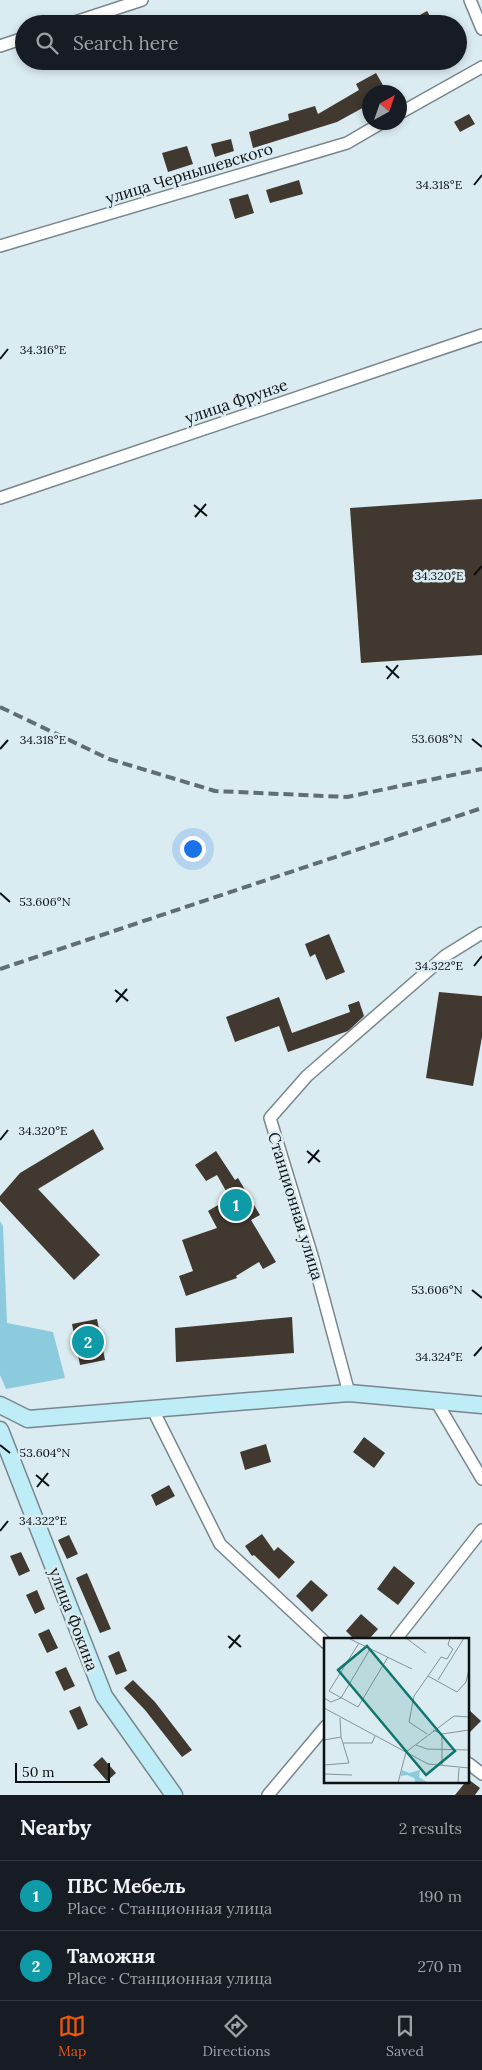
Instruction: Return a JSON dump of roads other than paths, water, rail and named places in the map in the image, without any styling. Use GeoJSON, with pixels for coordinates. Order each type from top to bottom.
{"type":"FeatureCollection","features":[{"type":"Feature","properties":{"kind":"street"},"geometry":{"type":"LineString","coordinates":[[96,15],[142,0]]}},
{"type":"Feature","properties":{"kind":"street"},"geometry":{"type":"LineString","coordinates":[[470,0],[482,28]]}},
{"type":"Feature","properties":{"kind":"street"},"geometry":{"type":"LineString","coordinates":[[0,46],[15,41]]}},
{"type":"Feature","properties":{"kind":"street"},"geometry":{"type":"LineString","coordinates":[[407,109],[482,67]]}},
{"type":"Feature","properties":{"kind":"street","name":"улица Чернышевского"},"geometry":{"type":"LineString","coordinates":[[0,246],[347,143],[369,130]]}},
{"type":"Feature","properties":{"kind":"street","name":"улица Фрунзе"},"geometry":{"type":"LineString","coordinates":[[0,498],[482,335]]}},
{"type":"Feature","properties":{"kind":"street","name":"Станционная улица"},"geometry":{"type":"LineString","coordinates":[[349,1393],[313,1258],[270,1118],[307,1076],[446,956],[482,933]]}},
{"type":"Feature","properties":{"kind":"street"},"geometry":{"type":"LineString","coordinates":[[0,1405],[28,1419],[349,1393],[482,1405]]}},
{"type":"Feature","properties":{"kind":"street"},"geometry":{"type":"LineString","coordinates":[[436,1401],[482,1479]]}},
{"type":"Feature","properties":{"kind":"street"},"geometry":{"type":"LineString","coordinates":[[152,1408],[220,1544],[324,1641]]}},
{"type":"Feature","properties":{"kind":"street","name":"улица Фокина"},"geometry":{"type":"LineString","coordinates":[[0,1430],[104,1696],[174,1795]]}},
{"type":"Feature","properties":{"kind":"street"},"geometry":{"type":"LineString","coordinates":[[397,1638],[482,1530]]}},
{"type":"Feature","properties":{"kind":"street"},"geometry":{"type":"LineString","coordinates":[[268,1795],[324,1728]]}},
{"type":"Feature","properties":{"kind":"street"},"geometry":{"type":"LineString","coordinates":[[470,1765],[482,1774]]}},
{"type":"Feature","properties":{"kind":"railway"},"geometry":{"type":"LineString","coordinates":[[0,707],[109,759],[215,791],[347,797],[482,769]]}},
{"type":"Feature","properties":{"kind":"railway"},"geometry":{"type":"LineString","coordinates":[[0,969],[482,808]]}},
{"type":"Feature","properties":{"kind":"place","name":"ПВС Мебель"},"geometry":{"type":"Point","coordinates":[236,1205]}},
{"type":"Feature","properties":{"kind":"place","name":"Таможня"},"geometry":{"type":"Point","coordinates":[88,1342]}}]}
